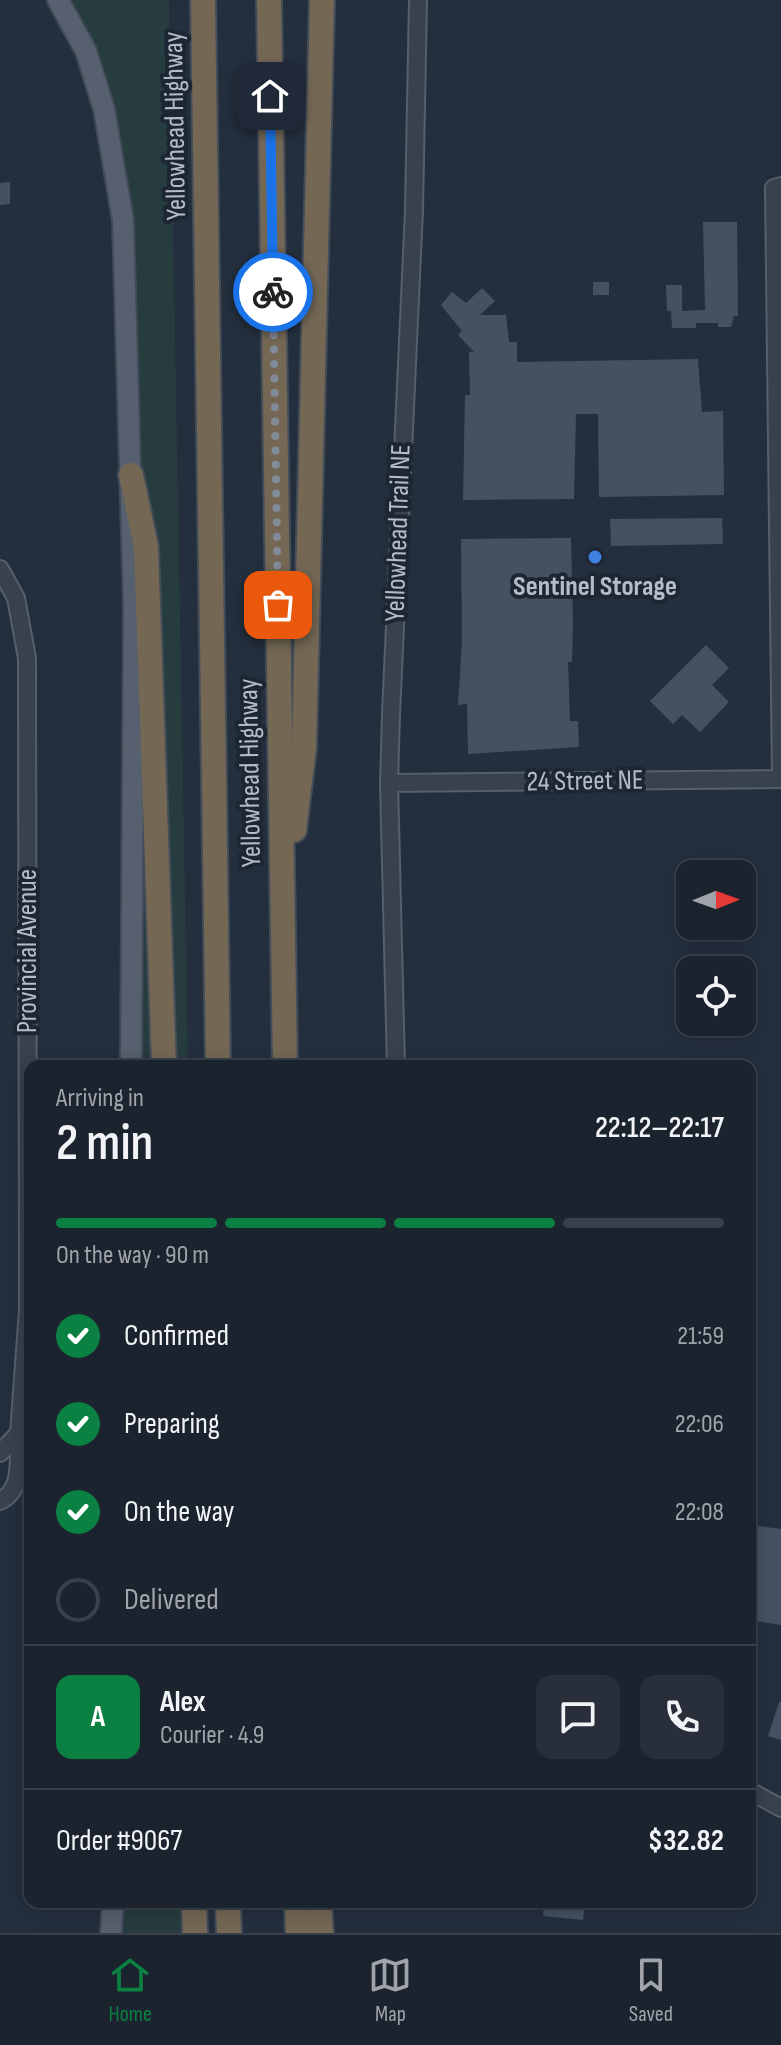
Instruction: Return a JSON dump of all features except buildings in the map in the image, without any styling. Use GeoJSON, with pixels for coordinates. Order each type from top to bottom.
{"type":"FeatureCollection","features":[{"type":"Feature","properties":{"kind":"highway","name":"Yellowhead Highway"},"geometry":{"type":"LineString","coordinates":[[203,0],[218,1060]]}},
{"type":"Feature","properties":{"kind":"highway","name":"Yellowhead Highway"},"geometry":{"type":"LineString","coordinates":[[269,0],[285,1060]]}},
{"type":"Feature","properties":{"kind":"highway"},"geometry":{"type":"LineString","coordinates":[[283,924],[304,748],[322,0]]}},
{"type":"Feature","properties":{"kind":"highway"},"geometry":{"type":"LineString","coordinates":[[131,475],[146,546],[164,1060]]}},
{"type":"Feature","properties":{"kind":"highway"},"geometry":{"type":"LineString","coordinates":[[194,1908],[195,1933]]}},
{"type":"Feature","properties":{"kind":"highway"},"geometry":{"type":"LineString","coordinates":[[228,1908],[229,1933]]}},
{"type":"Feature","properties":{"kind":"highway"},"geometry":{"type":"LineString","coordinates":[[297,1908],[298,1933]]}},
{"type":"Feature","properties":{"kind":"highway"},"geometry":{"type":"LineString","coordinates":[[319,1908],[321,1933]]}},
{"type":"Feature","properties":{"kind":"main road"},"geometry":{"type":"LineString","coordinates":[[58,0],[86,51],[104,109],[114,161],[125,256],[134,622],[131,1060]]}},
{"type":"Feature","properties":{"kind":"main road"},"geometry":{"type":"LineString","coordinates":[[111,1933],[113,1908]]}},
{"type":"Feature","properties":{"kind":"street","name":"Yellowhead Trail NE"},"geometry":{"type":"LineString","coordinates":[[396,1060],[389,783],[414,210],[418,0]]}},
{"type":"Feature","properties":{"kind":"street"},"geometry":{"type":"LineString","coordinates":[[777,187],[781,779]]}},
{"type":"Feature","properties":{"kind":"street","name":"Provincial Avenue"},"geometry":{"type":"LineString","coordinates":[[0,569],[16,598],[27,658],[28,1060]]}},
{"type":"Feature","properties":{"kind":"street","name":"24 Street NE"},"geometry":{"type":"LineString","coordinates":[[389,783],[781,779]]}},
{"type":"Feature","properties":{"kind":"street","name":"Provincial Avenue"},"geometry":{"type":"LineString","coordinates":[[0,1501],[10,1497],[16,1487],[24,1364]]}},
{"type":"Feature","properties":{"kind":"street"},"geometry":{"type":"LineString","coordinates":[[0,1453],[19,1433]]}},
{"type":"Feature","properties":{"kind":"street"},"geometry":{"type":"LineString","coordinates":[[756,1794],[781,1808]]}},
{"type":"Feature","properties":{"kind":"green space"},"geometry":{"type":"Polygon","coordinates":[[[66,0],[169,0],[188,1060],[174,1060],[141,457],[133,220],[115,123],[66,0]]]}},
{"type":"Feature","properties":{"kind":"green space"},"geometry":{"type":"Polygon","coordinates":[[[145,871],[152,1060],[141,1060],[145,871]]]}},
{"type":"Feature","properties":{"kind":"green space"},"geometry":{"type":"Polygon","coordinates":[[[120,1908],[181,1908],[182,1933],[118,1933],[120,1908]]]}},
{"type":"Feature","properties":{"kind":"way so far"},"geometry":{"type":"LineString","coordinates":[[273,292],[278,605]]}},
{"type":"Feature","properties":{"kind":"place","name":"Sentinel Storage"},"geometry":{"type":"Point","coordinates":[595,557]}},
{"type":"Feature","properties":{"kind":"route"},"geometry":{"type":"LineString","coordinates":[[270,96],[273,292]]}}]}
